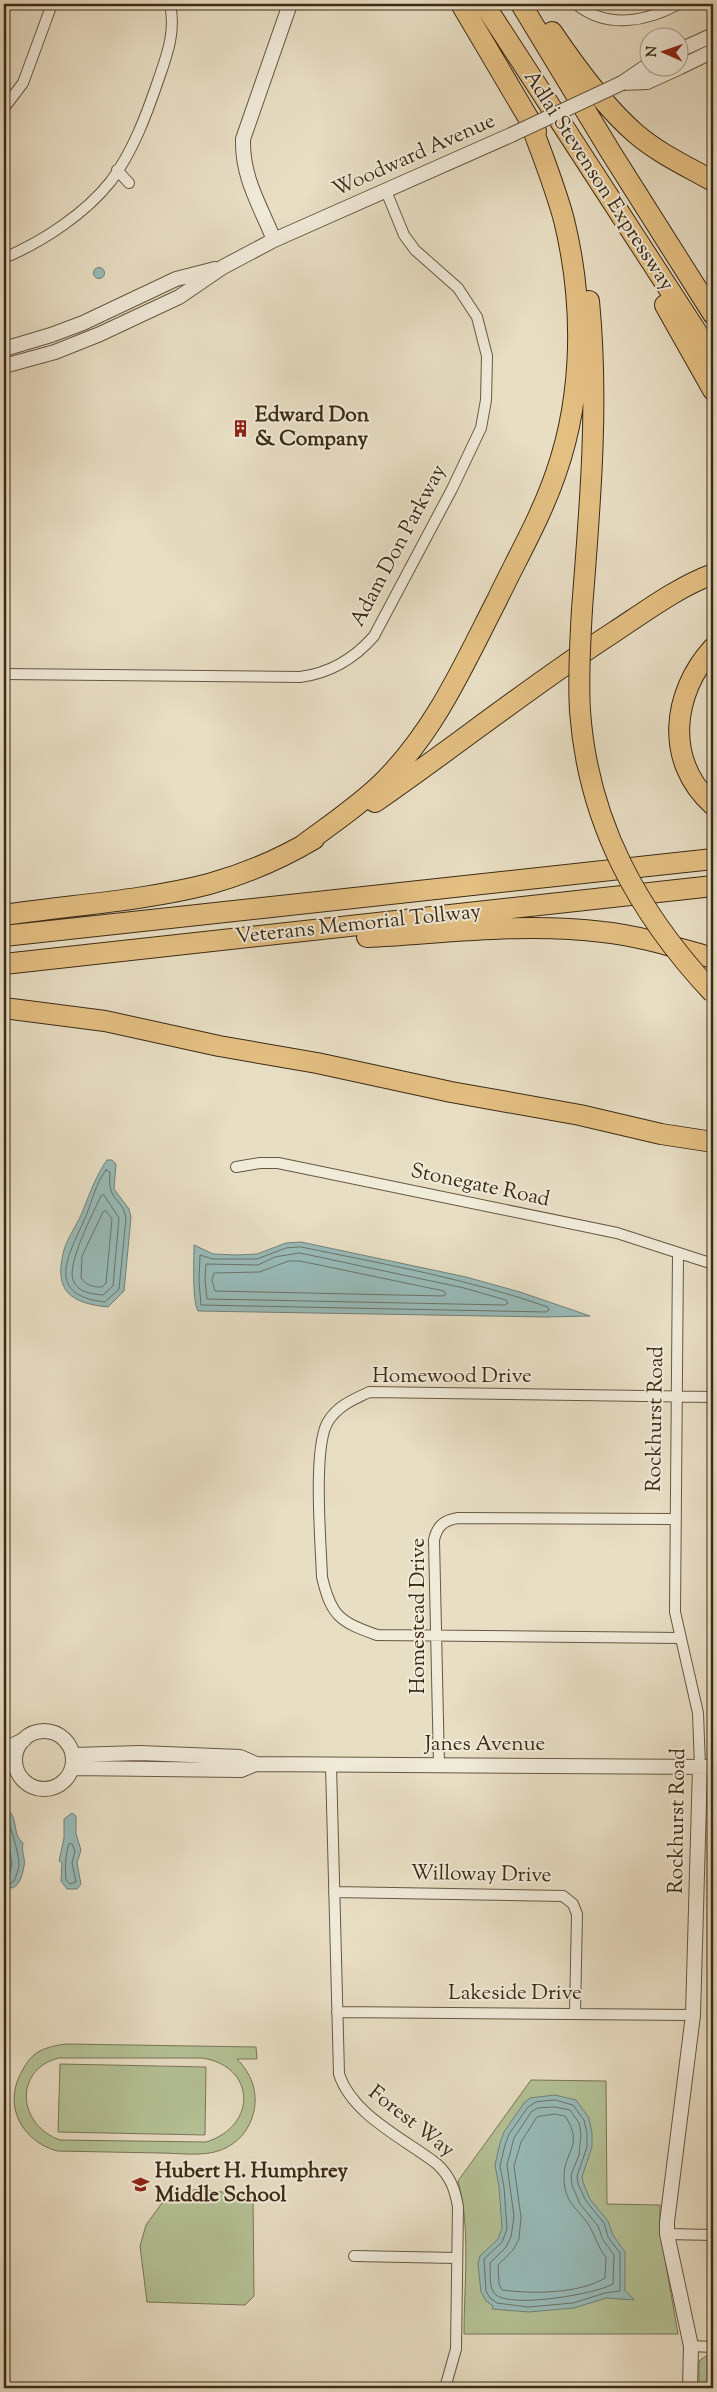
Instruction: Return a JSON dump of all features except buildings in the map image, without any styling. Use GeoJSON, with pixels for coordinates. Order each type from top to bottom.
{"type":"FeatureCollection","features":[{"type":"Feature","properties":{"kind":"highway"},"geometry":{"type":"LineString","coordinates":[[461,4],[529,119],[549,157],[572,218],[581,250],[589,298],[593,340],[593,461],[579,671],[580,712],[586,758],[601,815],[631,884],[653,920],[685,963],[713,993]]}},
{"type":"Feature","properties":{"kind":"highway","name":"Adlai Stevenson Expressway"},"geometry":{"type":"LineString","coordinates":[[484,4],[713,358]]}},
{"type":"Feature","properties":{"kind":"highway","name":"Adlai Stevenson Expressway"},"geometry":{"type":"LineString","coordinates":[[521,4],[610,151],[713,314]]}},
{"type":"Feature","properties":{"kind":"highway"},"geometry":{"type":"LineString","coordinates":[[532,4],[563,48],[616,114],[635,133],[664,154],[713,181]]}},
{"type":"Feature","properties":{"kind":"highway"},"geometry":{"type":"LineString","coordinates":[[304,845],[382,782],[404,759],[432,723],[461,673],[542,508],[557,470],[565,443],[574,393],[578,351],[577,299],[564,221],[529,119]]}},
{"type":"Feature","properties":{"kind":"highway"},"geometry":{"type":"LineString","coordinates":[[585,162],[713,390]]}},
{"type":"Feature","properties":{"kind":"highway"},"geometry":{"type":"LineString","coordinates":[[4,915],[163,893],[209,884],[241,873],[304,845],[355,816],[424,768],[572,659],[654,606],[684,588],[713,574]]}},
{"type":"Feature","properties":{"kind":"highway"},"geometry":{"type":"LineString","coordinates":[[713,648],[691,677],[681,705],[679,728],[682,750],[691,775],[713,805]]}},
{"type":"Feature","properties":{"kind":"highway","name":"Veterans Memorial Tollway"},"geometry":{"type":"LineString","coordinates":[[4,936],[713,859]]}},
{"type":"Feature","properties":{"kind":"highway","name":"Veterans Memorial Tollway"},"geometry":{"type":"LineString","coordinates":[[4,964],[713,886]]}},
{"type":"Feature","properties":{"kind":"highway"},"geometry":{"type":"LineString","coordinates":[[314,930],[354,938],[542,928],[576,929],[643,938],[713,958]]}},
{"type":"Feature","properties":{"kind":"highway"},"geometry":{"type":"LineString","coordinates":[[4,1008],[105,1022],[220,1046],[317,1063],[451,1092],[580,1115],[661,1134],[713,1142]]}},
{"type":"Feature","properties":{"kind":"street"},"geometry":{"type":"LineString","coordinates":[[4,108],[23,83],[52,4]]}},
{"type":"Feature","properties":{"kind":"street"},"geometry":{"type":"LineString","coordinates":[[4,258],[46,237],[68,221],[110,182],[141,128],[169,49],[173,32],[170,4]]}},
{"type":"Feature","properties":{"kind":"street"},"geometry":{"type":"LineString","coordinates":[[274,240],[247,178],[242,159],[242,139],[290,4]]}},
{"type":"Feature","properties":{"kind":"street"},"geometry":{"type":"LineString","coordinates":[[576,4],[602,17],[634,21],[651,17],[679,4]]}},
{"type":"Feature","properties":{"kind":"street"},"geometry":{"type":"LineString","coordinates":[[690,45],[713,35]]}},
{"type":"Feature","properties":{"kind":"street","name":"Woodward Avenue"},"geometry":{"type":"LineString","coordinates":[[690,62],[713,51]]}},
{"type":"Feature","properties":{"kind":"street","name":"Woodward Avenue"},"geometry":{"type":"LineString","coordinates":[[4,366],[55,352],[179,298],[223,267],[274,240],[622,84],[640,71]]}},
{"type":"Feature","properties":{"kind":"street","name":"Woodward Avenue"},"geometry":{"type":"LineString","coordinates":[[622,84],[647,82],[656,78]]}},
{"type":"Feature","properties":{"kind":"street"},"geometry":{"type":"LineString","coordinates":[[117,170],[129,183]]}},
{"type":"Feature","properties":{"kind":"street","name":"Adam Don Parkway"},"geometry":{"type":"LineString","coordinates":[[4,674],[300,677],[321,673],[347,661],[374,636],[456,480],[481,428],[486,400],[487,356],[477,317],[458,288],[414,250],[404,235],[386,191]]}},
{"type":"Feature","properties":{"kind":"street","name":"Woodward Avenue"},"geometry":{"type":"LineString","coordinates":[[4,349],[50,335],[83,322],[176,278],[223,267]]}},
{"type":"Feature","properties":{"kind":"street","name":"Stonegate Road"},"geometry":{"type":"LineString","coordinates":[[236,1167],[260,1163],[278,1163],[617,1233],[713,1264]]}},
{"type":"Feature","properties":{"kind":"street","name":"Rockhurst Road"},"geometry":{"type":"LineString","coordinates":[[678,1254],[675,1612],[698,1713],[707,1767],[693,2015],[668,2195],[667,2234],[691,2346],[690,2388]]}},
{"type":"Feature","properties":{"kind":"street","name":"Homewood Drive"},"geometry":{"type":"LineString","coordinates":[[681,1638],[377,1635],[349,1625],[335,1612],[326,1596],[322,1577],[319,1446],[327,1421],[341,1405],[369,1392],[713,1397]]}},
{"type":"Feature","properties":{"kind":"street","name":"Homestead Drive"},"geometry":{"type":"LineString","coordinates":[[439,1765],[434,1540],[438,1528],[450,1519],[675,1519]]}},
{"type":"Feature","properties":{"kind":"street"},"geometry":{"type":"LineString","coordinates":[[4,1749],[24,1740],[32,1734],[42,1732],[53,1733],[62,1737],[69,1745],[73,1761],[68,1778],[52,1788],[34,1787],[20,1776],[4,1769]]}},
{"type":"Feature","properties":{"kind":"street"},"geometry":{"type":"LineString","coordinates":[[20,1776],[16,1767],[16,1758],[18,1748],[24,1740]]}},
{"type":"Feature","properties":{"kind":"street","name":"Janes Avenue"},"geometry":{"type":"LineString","coordinates":[[73,1761],[241,1770],[256,1764],[707,1767]]}},
{"type":"Feature","properties":{"kind":"street","name":"Forest Way"},"geometry":{"type":"LineString","coordinates":[[331,1765],[338,2066],[348,2095],[358,2106],[438,2164],[446,2172],[453,2184],[458,2207],[456,2349],[445,2388]]}},
{"type":"Feature","properties":{"kind":"street","name":"Willoway Drive"},"geometry":{"type":"LineString","coordinates":[[334,1892],[563,1896],[573,1904],[577,1914],[575,2013]]}},
{"type":"Feature","properties":{"kind":"street","name":"Lakeside Drive"},"geometry":{"type":"LineString","coordinates":[[337,2012],[693,2015]]}},
{"type":"Feature","properties":{"kind":"street"},"geometry":{"type":"LineString","coordinates":[[667,2234],[713,2234]]}},
{"type":"Feature","properties":{"kind":"street"},"geometry":{"type":"LineString","coordinates":[[354,2256],[457,2258]]}},
{"type":"Feature","properties":{"kind":"street"},"geometry":{"type":"LineString","coordinates":[[691,2346],[713,2347]]}},
{"type":"Feature","properties":{"kind":"green space"},"geometry":{"type":"Polygon","coordinates":[[[67,2044],[256,2047],[257,2059],[237,2059],[250,2076],[254,2089],[255,2104],[250,2124],[243,2135],[233,2143],[221,2150],[207,2153],[57,2151],[45,2146],[25,2131],[19,2121],[15,2110],[14,2098],[16,2085],[24,2067],[33,2056],[52,2046],[67,2044]],[[58,2058],[43,2065],[33,2074],[26,2098],[29,2111],[36,2123],[46,2133],[60,2140],[206,2142],[223,2134],[235,2123],[242,2110],[244,2097],[241,2084],[233,2072],[220,2063],[202,2058],[58,2058]]]}},
{"type":"Feature","properties":{"kind":"green space"},"geometry":{"type":"Polygon","coordinates":[[[60,2064],[206,2067],[205,2135],[58,2132],[60,2064]]]}},
{"type":"Feature","properties":{"kind":"green space"},"geometry":{"type":"Polygon","coordinates":[[[531,2080],[606,2081],[607,2204],[660,2205],[660,2230],[678,2334],[464,2334],[466,2237],[458,2181],[531,2080]]]}},
{"type":"Feature","properties":{"kind":"green space"},"geometry":{"type":"Polygon","coordinates":[[[199,2189],[253,2196],[254,2296],[245,2305],[147,2302],[140,2246],[146,2225],[162,2203],[179,2193],[199,2189]]]}},
{"type":"Feature","properties":{"kind":"green space"},"geometry":{"type":"Polygon","coordinates":[[[713,2355],[713,2388],[699,2388],[699,2361],[706,2356],[713,2355]]]}},
{"type":"Feature","properties":{"kind":"water"},"geometry":{"type":"Polygon","coordinates":[[[99,267],[105,273],[99,279],[93,273],[99,267]]]}},
{"type":"Feature","properties":{"kind":"water"},"geometry":{"type":"Polygon","coordinates":[[[107,1160],[112,1160],[116,1164],[114,1189],[129,1209],[131,1217],[124,1291],[108,1307],[74,1298],[63,1285],[61,1276],[61,1264],[65,1246],[107,1160]]]}},
{"type":"Feature","properties":{"kind":"water"},"geometry":{"type":"Polygon","coordinates":[[[301,1242],[466,1277],[520,1292],[590,1316],[546,1317],[198,1311],[194,1289],[194,1245],[213,1254],[237,1255],[257,1254],[286,1243],[301,1242]]]}},
{"type":"Feature","properties":{"kind":"water"},"geometry":{"type":"Polygon","coordinates":[[[5,1807],[10,1811],[17,1835],[23,1843],[24,1864],[22,1875],[13,1888],[4,1887],[5,1807]]]}},
{"type":"Feature","properties":{"kind":"water"},"geometry":{"type":"Polygon","coordinates":[[[72,1813],[76,1816],[76,1834],[81,1850],[77,1863],[81,1884],[77,1889],[67,1889],[61,1881],[62,1863],[59,1861],[64,1838],[64,1819],[72,1813]]]}},
{"type":"Feature","properties":{"kind":"water"},"geometry":{"type":"Polygon","coordinates":[[[555,2095],[576,2100],[589,2118],[592,2147],[582,2177],[583,2182],[590,2199],[608,2221],[613,2235],[625,2252],[625,2290],[634,2300],[606,2298],[574,2308],[529,2312],[492,2309],[493,2306],[486,2301],[481,2292],[478,2264],[480,2256],[498,2239],[502,2228],[499,2187],[495,2165],[500,2143],[504,2132],[524,2103],[530,2098],[555,2095]]]}},
{"type":"Feature","properties":{"kind":"place","name":"Edward Don & Company"},"geometry":{"type":"Point","coordinates":[241,428]}},
{"type":"Feature","properties":{"kind":"place","name":"Hubert H. Humphrey Middle School"},"geometry":{"type":"Point","coordinates":[141,2184]}}]}
